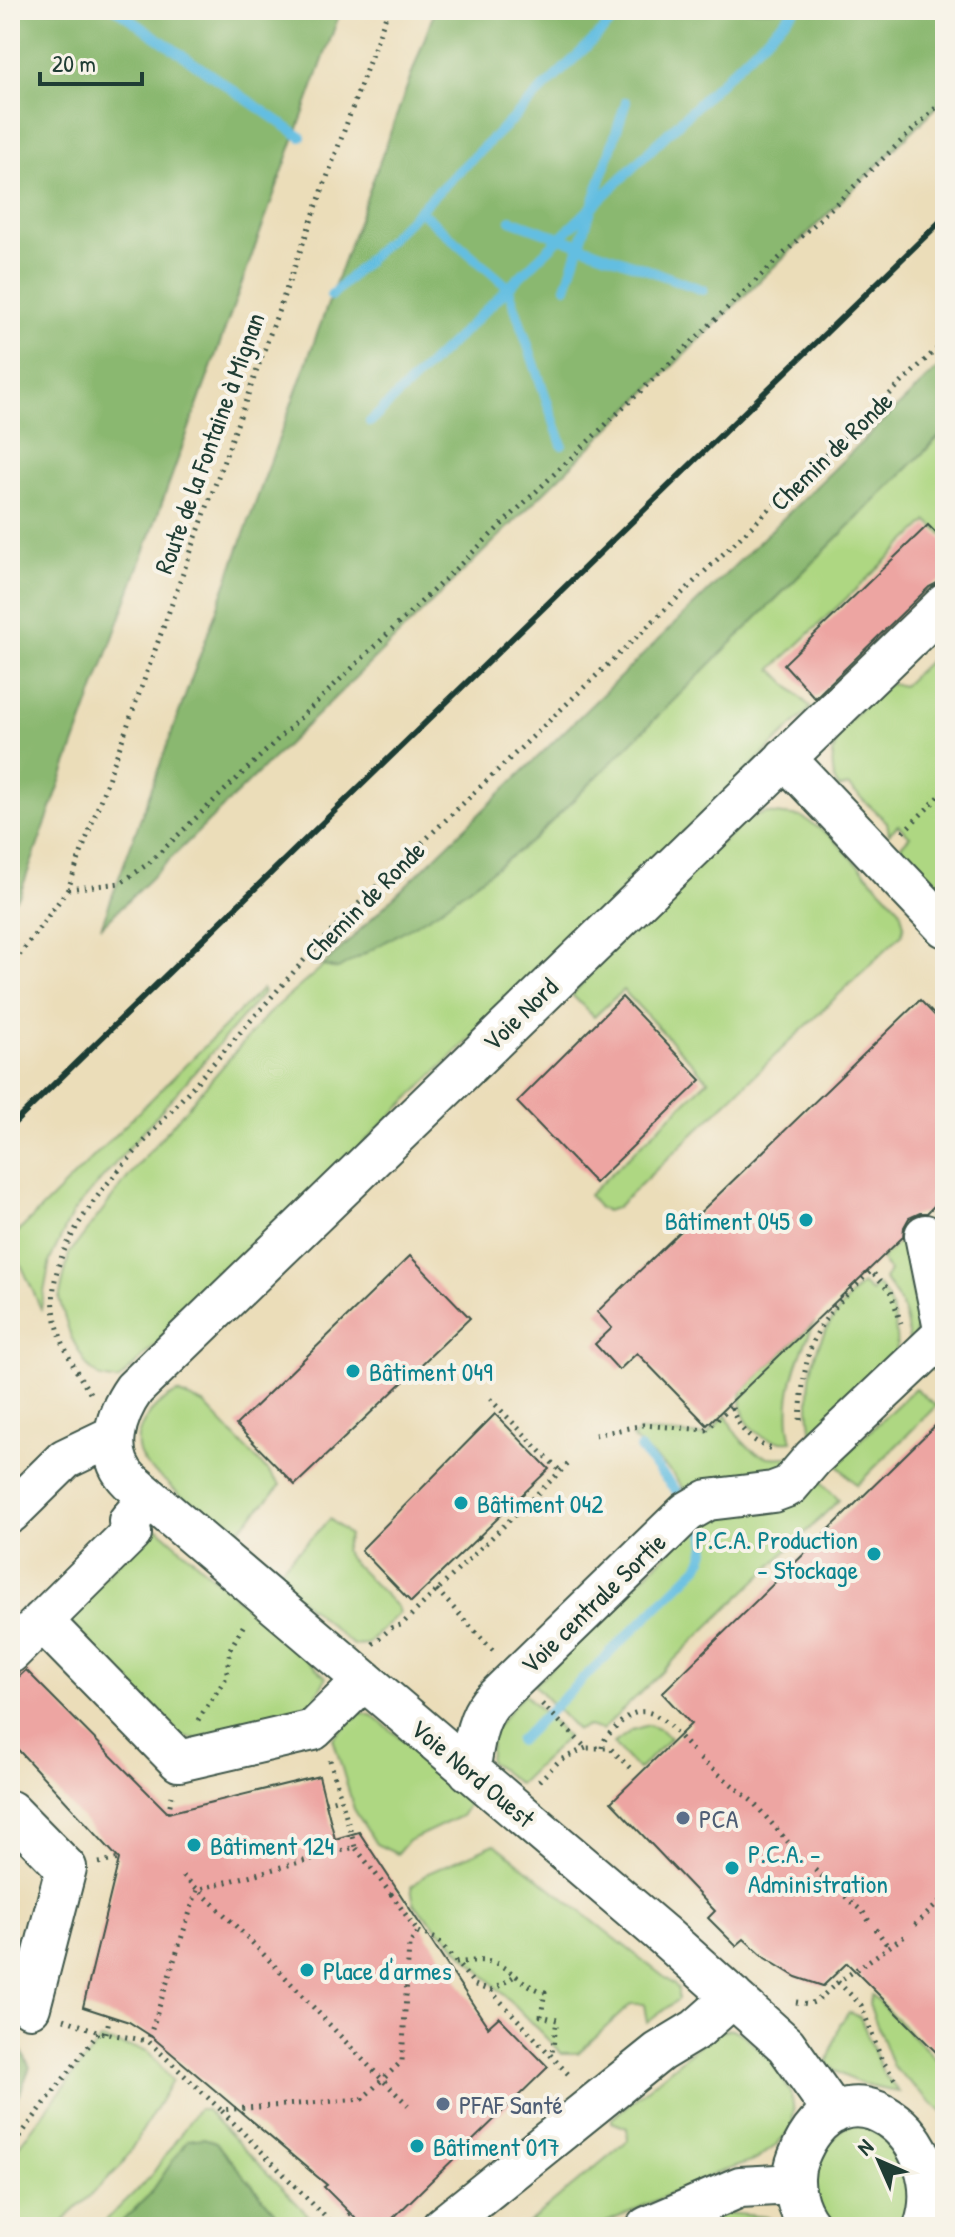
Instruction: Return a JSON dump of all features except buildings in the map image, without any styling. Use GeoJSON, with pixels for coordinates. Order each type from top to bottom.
{"type":"FeatureCollection","features":[{"type":"Feature","properties":{"kind":"street","name":"Voie Nord"},"geometry":{"type":"LineString","coordinates":[[113,1436],[119,1414],[134,1389],[945,604]]}},
{"type":"Feature","properties":{"kind":"street"},"geometry":{"type":"LineString","coordinates":[[785,758],[945,927]]}},
{"type":"Feature","properties":{"kind":"street"},"geometry":{"type":"LineString","coordinates":[[925,1235],[945,1334]]}},
{"type":"Feature","properties":{"kind":"street","name":"Voie centrale Sortie"},"geometry":{"type":"LineString","coordinates":[[469,1771],[477,1726],[481,1714],[490,1703],[692,1509],[708,1500],[773,1492],[789,1486],[813,1458],[945,1334]]}},
{"type":"Feature","properties":{"kind":"street","name":"Voie Nord Ouest"},"geometry":{"type":"LineString","coordinates":[[113,1436],[122,1473],[149,1498],[367,1663],[469,1771],[661,1933],[786,2045],[834,2113]]}},
{"type":"Feature","properties":{"kind":"street"},"geometry":{"type":"LineString","coordinates":[[10,1513],[65,1459],[113,1436]]}},
{"type":"Feature","properties":{"kind":"street"},"geometry":{"type":"LineString","coordinates":[[10,1653],[131,1533],[129,1521],[149,1498]]}},
{"type":"Feature","properties":{"kind":"street"},"geometry":{"type":"LineString","coordinates":[[42,1621],[179,1761],[313,1730],[367,1663]]}},
{"type":"Feature","properties":{"kind":"street"},"geometry":{"type":"LineString","coordinates":[[10,1811],[66,1868],[30,2007]]}},
{"type":"Feature","properties":{"kind":"street"},"geometry":{"type":"LineString","coordinates":[[442,2227],[659,2052],[697,2029],[733,1997]]}},
{"type":"Feature","properties":{"kind":"street"},"geometry":{"type":"LineString","coordinates":[[811,2227],[798,2202],[794,2184],[796,2162],[805,2142],[819,2125],[834,2113],[861,2107],[885,2108],[907,2118],[925,2134],[937,2154],[941,2178],[936,2211]]}},
{"type":"Feature","properties":{"kind":"street"},"geometry":{"type":"LineString","coordinates":[[647,2227],[740,2187],[794,2184]]}},
{"type":"Feature","properties":{"kind":"path","name":"Route de la Fontaine à Mignan"},"geometry":{"type":"LineString","coordinates":[[10,968],[68,889],[388,10]]}},
{"type":"Feature","properties":{"kind":"path"},"geometry":{"type":"LineString","coordinates":[[68,889],[121,883],[149,863],[945,99]]}},
{"type":"Feature","properties":{"kind":"path","name":"Chemin de Ronde"},"geometry":{"type":"LineString","coordinates":[[113,1436],[92,1429],[96,1402],[67,1352],[53,1308],[54,1278],[63,1250],[80,1219],[169,1112],[334,929],[945,341]]}},
{"type":"Feature","properties":{"kind":"path"},"geometry":{"type":"LineString","coordinates":[[878,856],[945,791]]}},
{"type":"Feature","properties":{"kind":"path"},"geometry":{"type":"LineString","coordinates":[[800,1424],[809,1349],[820,1323],[871,1271],[890,1291],[903,1334]]}},
{"type":"Feature","properties":{"kind":"path"},"geometry":{"type":"LineString","coordinates":[[490,1399],[524,1440],[560,1471]]}},
{"type":"Feature","properties":{"kind":"path"},"geometry":{"type":"LineString","coordinates":[[595,1435],[643,1425],[706,1430],[732,1407],[737,1425],[749,1437],[762,1445],[783,1450]]}},
{"type":"Feature","properties":{"kind":"path"},"geometry":{"type":"LineString","coordinates":[[367,1663],[391,1628],[401,1625],[568,1464]]}},
{"type":"Feature","properties":{"kind":"path"},"geometry":{"type":"LineString","coordinates":[[479,1537],[485,1543]]}},
{"type":"Feature","properties":{"kind":"path"},"geometry":{"type":"LineString","coordinates":[[437,1590],[498,1656]]}},
{"type":"Feature","properties":{"kind":"path"},"geometry":{"type":"LineString","coordinates":[[196,1726],[201,1713],[226,1678],[230,1649],[252,1612]]}},
{"type":"Feature","properties":{"kind":"path"},"geometry":{"type":"LineString","coordinates":[[540,1702],[586,1748]]}},
{"type":"Feature","properties":{"kind":"path"},"geometry":{"type":"LineString","coordinates":[[602,1748],[603,1740],[630,1714],[644,1710],[656,1714],[694,1752]]}},
{"type":"Feature","properties":{"kind":"path"},"geometry":{"type":"LineString","coordinates":[[538,1782],[560,1760],[586,1748],[610,1748],[630,1768]]}},
{"type":"Feature","properties":{"kind":"path"},"geometry":{"type":"LineString","coordinates":[[329,1757],[355,1847],[394,1892],[418,1932],[437,1939],[456,1963],[475,1985],[491,1991],[551,2054],[557,2020],[541,2016],[545,1992],[527,1986],[500,1965],[491,1962],[456,1963]]}},
{"type":"Feature","properties":{"kind":"path"},"geometry":{"type":"LineString","coordinates":[[700,1759],[752,1801],[788,1842]]}},
{"type":"Feature","properties":{"kind":"path"},"geometry":{"type":"LineString","coordinates":[[325,1802],[340,1798]]}},
{"type":"Feature","properties":{"kind":"path"},"geometry":{"type":"LineString","coordinates":[[197,1890],[355,1847]]}},
{"type":"Feature","properties":{"kind":"path"},"geometry":{"type":"LineString","coordinates":[[815,1870],[863,1912],[869,1921]]}},
{"type":"Feature","properties":{"kind":"path"},"geometry":{"type":"LineString","coordinates":[[183,1876],[408,2105]]}},
{"type":"Feature","properties":{"kind":"path"},"geometry":{"type":"LineString","coordinates":[[148,2041],[197,1890]]}},
{"type":"Feature","properties":{"kind":"path"},"geometry":{"type":"LineString","coordinates":[[915,1925],[945,1897]]}},
{"type":"Feature","properties":{"kind":"path"},"geometry":{"type":"LineString","coordinates":[[876,1929],[889,1948]]}},
{"type":"Feature","properties":{"kind":"path"},"geometry":{"type":"LineString","coordinates":[[221,2110],[362,2099],[402,2061],[409,1945],[418,1932]]}},
{"type":"Feature","properties":{"kind":"path"},"geometry":{"type":"LineString","coordinates":[[898,2083],[881,2058],[861,2005],[838,1982],[905,1936]]}},
{"type":"Feature","properties":{"kind":"path"},"geometry":{"type":"LineString","coordinates":[[491,1991],[514,1977]]}},
{"type":"Feature","properties":{"kind":"path"},"geometry":{"type":"LineString","coordinates":[[106,2033],[110,2016]]}},
{"type":"Feature","properties":{"kind":"path"},"geometry":{"type":"LineString","coordinates":[[10,2149],[99,2032],[148,2041],[336,2227],[350,2214]]}},
{"type":"Feature","properties":{"kind":"path"},"geometry":{"type":"LineString","coordinates":[[525,2043],[533,2035]]}},
{"type":"Feature","properties":{"kind":"green space"},"geometry":{"type":"Polygon","coordinates":[[[10,10],[341,10],[20,894],[10,905],[10,10]]]}},
{"type":"Feature","properties":{"kind":"green space"},"geometry":{"type":"Polygon","coordinates":[[[435,10],[945,10],[945,99],[101,927],[435,10]]]}},
{"type":"Feature","properties":{"kind":"green space"},"geometry":{"type":"Polygon","coordinates":[[[945,361],[945,431],[533,840],[435,913],[338,969],[323,966],[945,361]]]}},
{"type":"Feature","properties":{"kind":"green space"},"geometry":{"type":"Polygon","coordinates":[[[945,431],[945,537],[928,521],[772,669],[811,708],[118,1381],[101,1378],[87,1366],[71,1337],[59,1299],[69,1254],[136,1167],[267,1015],[323,966],[338,969],[533,840],[945,431]]]}},
{"type":"Feature","properties":{"kind":"green space"},"geometry":{"type":"Polygon","coordinates":[[[945,645],[945,884],[938,884],[925,880],[900,858],[900,847],[910,836],[898,825],[889,834],[887,822],[848,786],[839,788],[834,777],[833,756],[842,731],[859,711],[889,683],[903,686],[945,645]]]}},
{"type":"Feature","properties":{"kind":"green space"},"geometry":{"type":"Polygon","coordinates":[[[765,813],[802,817],[832,837],[900,909],[904,925],[902,934],[616,1208],[606,1211],[599,1208],[589,1195],[708,1080],[623,990],[594,1017],[572,995],[612,949],[745,820],[765,813]]]}},
{"type":"Feature","properties":{"kind":"green space"},"geometry":{"type":"Polygon","coordinates":[[[262,989],[264,992],[73,1212],[50,1260],[41,1309],[10,1240],[262,989]]]}},
{"type":"Feature","properties":{"kind":"green space"},"geometry":{"type":"Polygon","coordinates":[[[908,1232],[906,1262],[917,1320],[917,1330],[909,1347],[903,1310],[884,1279],[890,1271],[881,1259],[908,1232]]]}},
{"type":"Feature","properties":{"kind":"green space"},"geometry":{"type":"Polygon","coordinates":[[[862,1284],[871,1292],[878,1285],[889,1301],[894,1319],[897,1357],[813,1441],[809,1395],[815,1355],[832,1319],[862,1284]]]}},
{"type":"Feature","properties":{"kind":"green space"},"geometry":{"type":"Polygon","coordinates":[[[815,1322],[802,1350],[790,1395],[788,1411],[792,1441],[770,1439],[747,1422],[741,1402],[742,1391],[815,1322]]]}},
{"type":"Feature","properties":{"kind":"green space"},"geometry":{"type":"Polygon","coordinates":[[[915,1388],[936,1406],[857,1485],[836,1464],[915,1388]]]}},
{"type":"Feature","properties":{"kind":"green space"},"geometry":{"type":"Polygon","coordinates":[[[177,1393],[204,1404],[281,1485],[236,1533],[222,1534],[149,1468],[139,1451],[138,1441],[144,1421],[159,1404],[177,1393]]]}},
{"type":"Feature","properties":{"kind":"green space"},"geometry":{"type":"Polygon","coordinates":[[[727,1415],[737,1435],[755,1452],[769,1457],[796,1456],[776,1473],[686,1492],[671,1472],[632,1438],[639,1431],[706,1436],[727,1415]]]}},
{"type":"Feature","properties":{"kind":"green space"},"geometry":{"type":"Polygon","coordinates":[[[819,1480],[839,1500],[602,1730],[588,1726],[577,1730],[534,1685],[695,1526],[819,1480]]]}},
{"type":"Feature","properties":{"kind":"green space"},"geometry":{"type":"Polygon","coordinates":[[[330,1519],[349,1535],[344,1550],[349,1559],[397,1607],[399,1613],[367,1644],[353,1645],[281,1583],[279,1575],[283,1566],[330,1519]]]}},
{"type":"Feature","properties":{"kind":"green space"},"geometry":{"type":"Polygon","coordinates":[[[153,1529],[159,1529],[326,1677],[317,1695],[317,1711],[198,1739],[179,1737],[72,1625],[69,1613],[75,1605],[153,1529]]]}},
{"type":"Feature","properties":{"kind":"green space"},"geometry":{"type":"Polygon","coordinates":[[[524,1693],[567,1737],[519,1784],[489,1761],[492,1732],[524,1693]]]}},
{"type":"Feature","properties":{"kind":"green space"},"geometry":{"type":"Polygon","coordinates":[[[360,1712],[373,1716],[465,1789],[471,1801],[461,1816],[408,1841],[397,1854],[376,1844],[354,1809],[333,1738],[360,1712]]]}},
{"type":"Feature","properties":{"kind":"green space"},"geometry":{"type":"Polygon","coordinates":[[[648,1725],[670,1738],[638,1770],[613,1744],[632,1730],[648,1725]]]}},
{"type":"Feature","properties":{"kind":"green space"},"geometry":{"type":"Polygon","coordinates":[[[495,1844],[678,1988],[678,1999],[647,2023],[644,2004],[631,2004],[578,2053],[561,2053],[414,1904],[411,1887],[428,1873],[495,1844]]]}},
{"type":"Feature","properties":{"kind":"green space"},"geometry":{"type":"Polygon","coordinates":[[[872,1995],[945,2068],[945,2115],[893,2067],[869,2004],[872,1995]]]}},
{"type":"Feature","properties":{"kind":"green space"},"geometry":{"type":"Polygon","coordinates":[[[849,2012],[860,2017],[884,2075],[899,2092],[861,2083],[827,2064],[840,2024],[849,2012]]]}},
{"type":"Feature","properties":{"kind":"green space"},"geometry":{"type":"Polygon","coordinates":[[[10,2028],[30,2067],[10,2119],[10,2028]]]}},
{"type":"Feature","properties":{"kind":"green space"},"geometry":{"type":"Polygon","coordinates":[[[732,2029],[744,2035],[772,2060],[790,2092],[794,2110],[791,2129],[775,2146],[756,2160],[717,2173],[596,2227],[523,2227],[628,2140],[627,2128],[612,2122],[612,2118],[716,2031],[732,2029]]]}},
{"type":"Feature","properties":{"kind":"green space"},"geometry":{"type":"Polygon","coordinates":[[[100,2040],[148,2051],[172,2081],[121,2166],[60,2224],[55,2227],[10,2227],[10,2157],[100,2040]]]}},
{"type":"Feature","properties":{"kind":"green space"},"geometry":{"type":"Polygon","coordinates":[[[198,2109],[205,2109],[320,2227],[99,2227],[150,2177],[198,2109]]]}},
{"type":"Feature","properties":{"kind":"green space"},"geometry":{"type":"Polygon","coordinates":[[[851,2121],[919,2150],[906,2224],[901,2227],[831,2227],[818,2215],[810,2159],[851,2121]]]}},
{"type":"Feature","properties":{"kind":"green space"},"geometry":{"type":"Polygon","coordinates":[[[204,2138],[216,2143],[288,2227],[116,2227],[150,2194],[187,2140],[204,2138]]]}},
{"type":"Feature","properties":{"kind":"green space"},"geometry":{"type":"Polygon","coordinates":[[[725,2213],[767,2217],[785,2227],[690,2227],[725,2213]]]}},
{"type":"Feature","properties":{"kind":"waterway"},"geometry":{"type":"LineString","coordinates":[[117,10],[301,137]]}},
{"type":"Feature","properties":{"kind":"waterway"},"geometry":{"type":"LineString","coordinates":[[331,296],[624,10]]}},
{"type":"Feature","properties":{"kind":"waterway"},"geometry":{"type":"LineString","coordinates":[[370,422],[795,10]]}},
{"type":"Feature","properties":{"kind":"waterway"},"geometry":{"type":"LineString","coordinates":[[566,287],[626,102]]}},
{"type":"Feature","properties":{"kind":"waterway"},"geometry":{"type":"LineString","coordinates":[[419,210],[508,287],[562,445]]}},
{"type":"Feature","properties":{"kind":"waterway"},"geometry":{"type":"LineString","coordinates":[[511,220],[703,290]]}},
{"type":"Feature","properties":{"kind":"waterway"},"geometry":{"type":"LineString","coordinates":[[640,1449],[686,1502]]}},
{"type":"Feature","properties":{"kind":"waterway"},"geometry":{"type":"LineString","coordinates":[[519,1741],[698,1567],[706,1540],[695,1515]]}},
{"type":"Feature","properties":{"kind":"railway"},"geometry":{"type":"LineString","coordinates":[[10,1127],[945,217]]}},
{"type":"Feature","properties":{"kind":"place","name":"Bâtiment 045"},"geometry":{"type":"Point","coordinates":[806,1220]}},
{"type":"Feature","properties":{"kind":"place","name":"Bâtiment 049"},"geometry":{"type":"Point","coordinates":[353,1371]}},
{"type":"Feature","properties":{"kind":"place","name":"Bâtiment 042"},"geometry":{"type":"Point","coordinates":[461,1503]}},
{"type":"Feature","properties":{"kind":"place","name":"P.C.A. Production - Stockage"},"geometry":{"type":"Point","coordinates":[874,1554]}},
{"type":"Feature","properties":{"kind":"place","name":"PCA"},"geometry":{"type":"Point","coordinates":[683,1818]}},
{"type":"Feature","properties":{"kind":"place","name":"Bâtiment 124"},"geometry":{"type":"Point","coordinates":[194,1845]}},
{"type":"Feature","properties":{"kind":"place","name":"P.C.A. - Administration"},"geometry":{"type":"Point","coordinates":[732,1868]}},
{"type":"Feature","properties":{"kind":"place","name":"Place d'armes"},"geometry":{"type":"Point","coordinates":[307,1970]}},
{"type":"Feature","properties":{"kind":"place","name":"PFAF Santé"},"geometry":{"type":"Point","coordinates":[443,2104]}},
{"type":"Feature","properties":{"kind":"place","name":"Bâtiment 017"},"geometry":{"type":"Point","coordinates":[417,2146]}}]}
